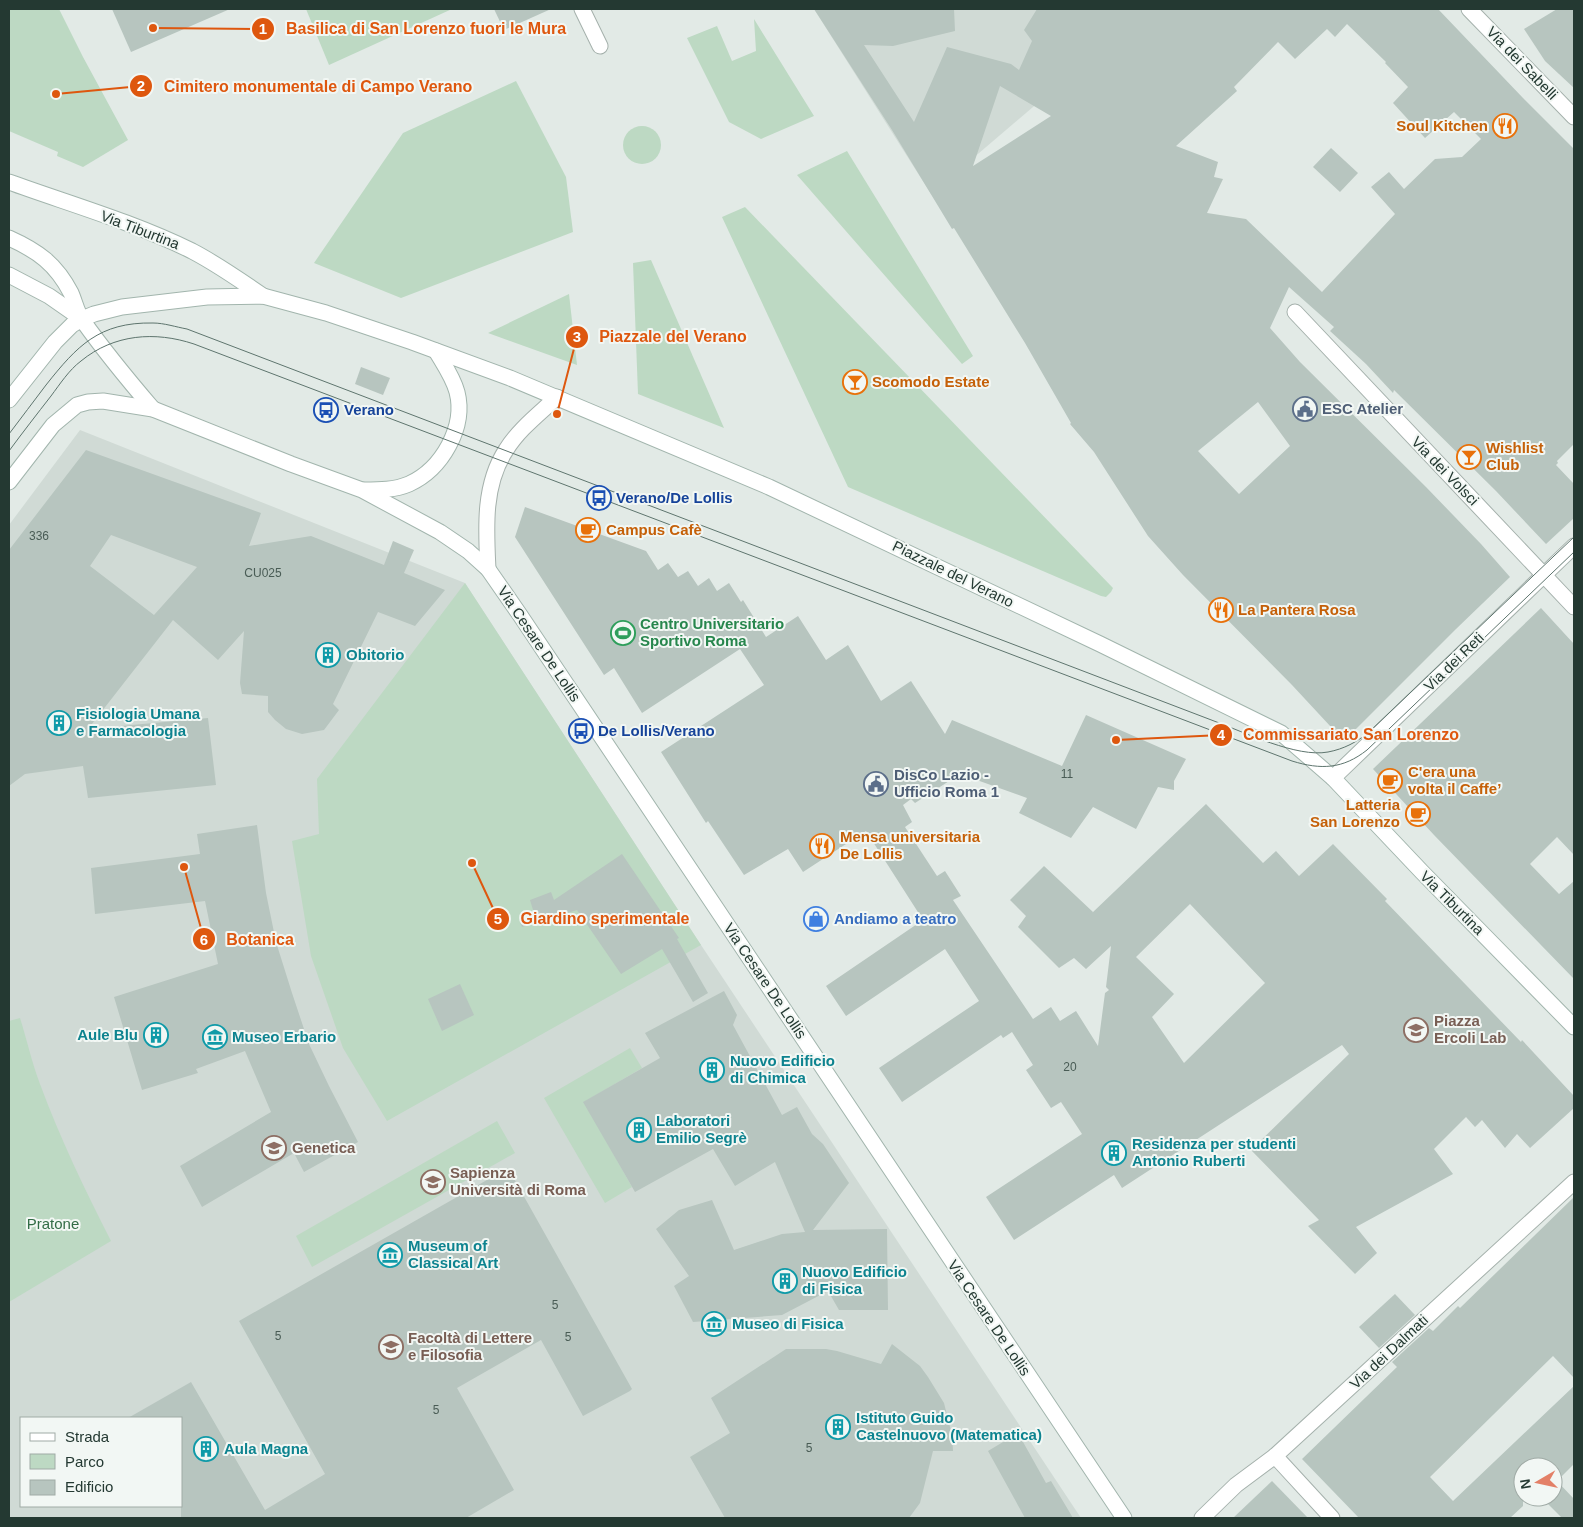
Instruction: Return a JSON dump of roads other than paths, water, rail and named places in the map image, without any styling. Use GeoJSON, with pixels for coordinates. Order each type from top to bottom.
{"type":"FeatureCollection","features":[{"type":"Feature","properties":{"kind":"main road"},"geometry":{"type":"LineString","coordinates":[[582,9],[600,46]]}},
{"type":"Feature","properties":{"kind":"main road","name":"Via dei Sabelli"},"geometry":{"type":"LineString","coordinates":[[1469,9],[1574,117]]}},
{"type":"Feature","properties":{"kind":"main road","name":"Via Tiburtina"},"geometry":{"type":"LineString","coordinates":[[9,182],[176,243],[215,264],[263,296]]}},
{"type":"Feature","properties":{"kind":"main road"},"geometry":{"type":"LineString","coordinates":[[9,238],[26,246],[53,265],[72,294],[82,319],[153,409]]}},
{"type":"Feature","properties":{"kind":"main road"},"geometry":{"type":"LineString","coordinates":[[9,275],[49,296],[82,319]]}},
{"type":"Feature","properties":{"kind":"main road","name":"Piazzale del Verano"},"geometry":{"type":"LineString","coordinates":[[9,399],[55,342],[72,325],[106,310],[147,302],[207,297],[263,296],[326,314],[510,378],[778,491],[1260,722],[1281,733],[1333,778]]}},
{"type":"Feature","properties":{"kind":"main road","name":"Via dei Volsci"},"geometry":{"type":"LineString","coordinates":[[1295,312],[1574,607]]}},
{"type":"Feature","properties":{"kind":"main road"},"geometry":{"type":"LineString","coordinates":[[362,490],[393,488],[409,484],[430,468],[447,450],[455,432],[458,417],[458,397],[453,381],[436,351]]}},
{"type":"Feature","properties":{"kind":"main road"},"geometry":{"type":"LineString","coordinates":[[488,569],[487,510],[490,489],[497,468],[505,451],[519,433],[557,397]]}},
{"type":"Feature","properties":{"kind":"main road"},"geometry":{"type":"LineString","coordinates":[[9,482],[53,425],[72,408],[88,402],[103,401],[153,409],[362,490],[452,539],[488,569]]}},
{"type":"Feature","properties":{"kind":"main road","name":"Via dei Reti"},"geometry":{"type":"LineString","coordinates":[[1333,778],[1574,546]]}},
{"type":"Feature","properties":{"kind":"main road","name":"Via Cesare De Lollis"},"geometry":{"type":"LineString","coordinates":[[488,569],[526,623],[1124,1518]]}},
{"type":"Feature","properties":{"kind":"main road","name":"Via Tiburtina"},"geometry":{"type":"LineString","coordinates":[[1333,778],[1574,1027]]}},
{"type":"Feature","properties":{"kind":"main road","name":"Via dei Dalmati"},"geometry":{"type":"LineString","coordinates":[[1202,1518],[1236,1485],[1275,1456],[1574,1182]]}},
{"type":"Feature","properties":{"kind":"main road"},"geometry":{"type":"LineString","coordinates":[[1275,1456],[1332,1518]]}},
{"type":"Feature","properties":{"kind":"tram line"},"geometry":{"type":"LineString","coordinates":[[9,434],[57,371],[79,348],[91,339],[118,327],[134,324],[157,323],[187,329],[1255,737],[1286,748],[1315,753],[1334,751],[1345,747],[1369,732],[1574,537]]}},
{"type":"Feature","properties":{"kind":"tram line"},"geometry":{"type":"LineString","coordinates":[[9,451],[69,373],[94,352],[121,340],[135,338],[165,337],[179,340],[194,344],[1292,761],[1313,766],[1340,764],[1367,750],[1574,552]]}},
{"type":"Feature","properties":{"kind":"place","name":"Basilica di San Lorenzo fuori le Mura"},"geometry":{"type":"Point","coordinates":[153,28]}},
{"type":"Feature","properties":{"kind":"place","name":"Cimitero monumentale di Campo Verano"},"geometry":{"type":"Point","coordinates":[56,94]}},
{"type":"Feature","properties":{"kind":"place","name":"Soul Kitchen"},"geometry":{"type":"Point","coordinates":[1505,126]}},
{"type":"Feature","properties":{"kind":"place","name":"Scomodo Estate"},"geometry":{"type":"Point","coordinates":[855,382]}},
{"type":"Feature","properties":{"kind":"place","name":"ESC Atelier"},"geometry":{"type":"Point","coordinates":[1305,409]}},
{"type":"Feature","properties":{"kind":"place","name":"Verano"},"geometry":{"type":"Point","coordinates":[326,410]}},
{"type":"Feature","properties":{"kind":"place","name":"Piazzale del Verano"},"geometry":{"type":"Point","coordinates":[557,414]}},
{"type":"Feature","properties":{"kind":"place","name":"Wishlist Club"},"geometry":{"type":"Point","coordinates":[1469,457]}},
{"type":"Feature","properties":{"kind":"place","name":"Verano/De Lollis"},"geometry":{"type":"Point","coordinates":[599,498]}},
{"type":"Feature","properties":{"kind":"place","name":"Campus Cafè"},"geometry":{"type":"Point","coordinates":[588,530]}},
{"type":"Feature","properties":{"kind":"place","name":"La Pantera Rosa"},"geometry":{"type":"Point","coordinates":[1221,610]}},
{"type":"Feature","properties":{"kind":"place","name":"Centro Universitario Sportivo Roma"},"geometry":{"type":"Point","coordinates":[623,633]}},
{"type":"Feature","properties":{"kind":"place","name":"Obitorio"},"geometry":{"type":"Point","coordinates":[328,655]}},
{"type":"Feature","properties":{"kind":"place","name":"Fisiologia Umana e Farmacologia"},"geometry":{"type":"Point","coordinates":[59,723]}},
{"type":"Feature","properties":{"kind":"place","name":"De Lollis/Verano"},"geometry":{"type":"Point","coordinates":[581,731]}},
{"type":"Feature","properties":{"kind":"place","name":"Commissariato San Lorenzo"},"geometry":{"type":"Point","coordinates":[1116,740]}},
{"type":"Feature","properties":{"kind":"place","name":"C'era una volta il Caffe’"},"geometry":{"type":"Point","coordinates":[1390,781]}},
{"type":"Feature","properties":{"kind":"place","name":"DisCo Lazio - Ufficio Roma 1"},"geometry":{"type":"Point","coordinates":[876,784]}},
{"type":"Feature","properties":{"kind":"place","name":"Latteria San Lorenzo"},"geometry":{"type":"Point","coordinates":[1418,814]}},
{"type":"Feature","properties":{"kind":"place","name":"Mensa universitaria De Lollis"},"geometry":{"type":"Point","coordinates":[822,846]}},
{"type":"Feature","properties":{"kind":"place","name":"Giardino sperimentale"},"geometry":{"type":"Point","coordinates":[472,863]}},
{"type":"Feature","properties":{"kind":"place","name":"Botanica"},"geometry":{"type":"Point","coordinates":[184,867]}},
{"type":"Feature","properties":{"kind":"place","name":"Andiamo a teatro"},"geometry":{"type":"Point","coordinates":[816,919]}},
{"type":"Feature","properties":{"kind":"place","name":"Piazza Ercoli Lab"},"geometry":{"type":"Point","coordinates":[1416,1030]}},
{"type":"Feature","properties":{"kind":"place","name":"Aule Blu"},"geometry":{"type":"Point","coordinates":[156,1035]}},
{"type":"Feature","properties":{"kind":"place","name":"Museo Erbario"},"geometry":{"type":"Point","coordinates":[215,1037]}},
{"type":"Feature","properties":{"kind":"place","name":"Nuovo Edificio di Chimica"},"geometry":{"type":"Point","coordinates":[712,1070]}},
{"type":"Feature","properties":{"kind":"place","name":"Laboratori Emilio Segrè"},"geometry":{"type":"Point","coordinates":[639,1130]}},
{"type":"Feature","properties":{"kind":"place","name":"Genetica"},"geometry":{"type":"Point","coordinates":[274,1148]}},
{"type":"Feature","properties":{"kind":"place","name":"Residenza per studenti Antonio Ruberti"},"geometry":{"type":"Point","coordinates":[1114,1153]}},
{"type":"Feature","properties":{"kind":"place","name":"Sapienza Università di Roma"},"geometry":{"type":"Point","coordinates":[433,1182]}},
{"type":"Feature","properties":{"kind":"place","name":"Museum of Classical Art"},"geometry":{"type":"Point","coordinates":[390,1255]}},
{"type":"Feature","properties":{"kind":"place","name":"Nuovo Edificio di Fisica"},"geometry":{"type":"Point","coordinates":[785,1281]}},
{"type":"Feature","properties":{"kind":"place","name":"Museo di Fisica"},"geometry":{"type":"Point","coordinates":[714,1324]}},
{"type":"Feature","properties":{"kind":"place","name":"Facoltà di Lettere e Filosofia"},"geometry":{"type":"Point","coordinates":[391,1347]}},
{"type":"Feature","properties":{"kind":"place","name":"Istituto Guido Castelnuovo (Matematica)"},"geometry":{"type":"Point","coordinates":[838,1427]}},
{"type":"Feature","properties":{"kind":"place","name":"Aula Magna"},"geometry":{"type":"Point","coordinates":[206,1449]}},
{"type":"Feature","properties":{"kind":"park label","name":"Pratone"},"geometry":{"type":"Point","coordinates":[53,1224]}}]}
